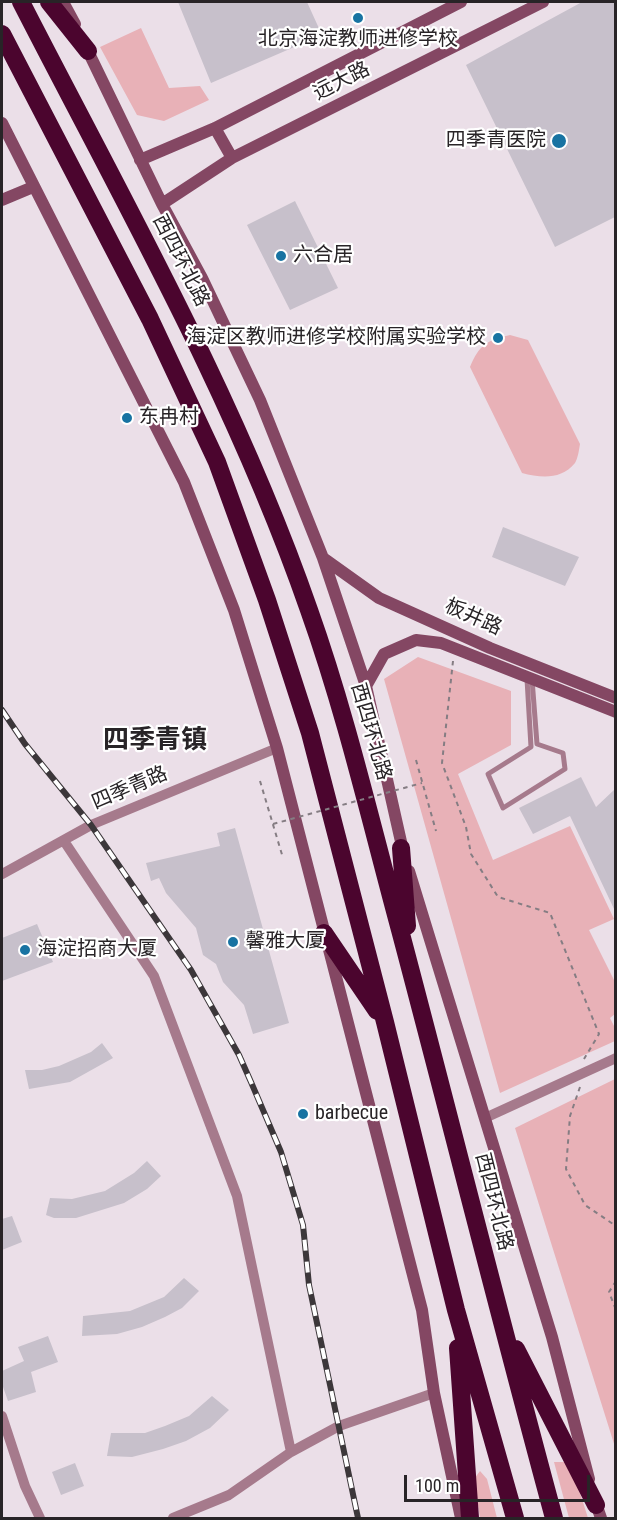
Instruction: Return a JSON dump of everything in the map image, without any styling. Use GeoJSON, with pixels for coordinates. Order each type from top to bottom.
{"type":"FeatureCollection","features":[{"type":"Feature","properties":{"kind":"highway","name":"西四环北路"},"geometry":{"type":"LineString","coordinates":[[21,2],[176,303],[249,453],[309,609],[342,711],[554,1518]]}},
{"type":"Feature","properties":{"kind":"highway"},"geometry":{"type":"LineString","coordinates":[[49,2],[88,51]]}},
{"type":"Feature","properties":{"kind":"highway"},"geometry":{"type":"LineString","coordinates":[[2,34],[150,319],[218,462],[267,600],[310,733],[385,1022],[456,1310],[515,1518]]}},
{"type":"Feature","properties":{"kind":"highway"},"geometry":{"type":"LineString","coordinates":[[401,848],[411,970]]}},
{"type":"Feature","properties":{"kind":"highway"},"geometry":{"type":"LineString","coordinates":[[324,933],[385,1022]]}},
{"type":"Feature","properties":{"kind":"highway"},"geometry":{"type":"LineString","coordinates":[[456,1310],[470,1518]]}},
{"type":"Feature","properties":{"kind":"highway"},"geometry":{"type":"LineString","coordinates":[[500,1318],[599,1512]]}},
{"type":"Feature","properties":{"kind":"street"},"geometry":{"type":"LineString","coordinates":[[63,2],[140,160]]}},
{"type":"Feature","properties":{"kind":"street","name":"远大路"},"geometry":{"type":"LineString","coordinates":[[140,160],[215,128],[461,2]]}},
{"type":"Feature","properties":{"kind":"street","name":"远大路"},"geometry":{"type":"LineString","coordinates":[[162,204],[232,158],[543,2]]}},
{"type":"Feature","properties":{"kind":"street"},"geometry":{"type":"LineString","coordinates":[[2,123],[184,482],[234,610],[277,748],[422,1310],[434,1393],[461,1518]]}},
{"type":"Feature","properties":{"kind":"street"},"geometry":{"type":"LineString","coordinates":[[215,128],[232,158]]}},
{"type":"Feature","properties":{"kind":"street","name":"西四环北路"},"geometry":{"type":"LineString","coordinates":[[140,160],[202,278],[260,400],[323,558],[366,686],[401,848],[552,1337],[599,1512]]}},
{"type":"Feature","properties":{"kind":"street"},"geometry":{"type":"LineString","coordinates":[[2,200],[33,187]]}},
{"type":"Feature","properties":{"kind":"street","name":"板井路"},"geometry":{"type":"LineString","coordinates":[[323,558],[379,598],[490,648],[615,698]]}},
{"type":"Feature","properties":{"kind":"street"},"geometry":{"type":"LineString","coordinates":[[366,686],[384,654],[416,640],[441,643],[615,712]]}},
{"type":"Feature","properties":{"kind":"street","name":"四季青路"},"geometry":{"type":"LineString","coordinates":[[2,874],[64,842],[91,825],[277,748]]}},
{"type":"Feature","properties":{"kind":"street"},"geometry":{"type":"LineString","coordinates":[[64,842],[154,976],[233,1185],[291,1452]]}},
{"type":"Feature","properties":{"kind":"street"},"geometry":{"type":"LineString","coordinates":[[484,1118],[615,1058]]}},
{"type":"Feature","properties":{"kind":"street"},"geometry":{"type":"LineString","coordinates":[[173,1518],[230,1495],[291,1452],[339,1426],[434,1393]]}},
{"type":"Feature","properties":{"kind":"street"},"geometry":{"type":"LineString","coordinates":[[2,1416],[25,1486],[40,1518]]}},
{"type":"Feature","properties":{"kind":"lane"},"geometry":{"type":"LineString","coordinates":[[530,678],[537,744],[563,753],[565,769],[503,808],[488,774],[531,747],[530,678]]}},
{"type":"Feature","properties":{"kind":"path"},"geometry":{"type":"LineString","coordinates":[[453,662],[442,763],[466,827],[471,854],[498,897],[550,913],[599,1034],[583,1061],[586,1072],[570,1116],[566,1169],[585,1205],[615,1226]]}},
{"type":"Feature","properties":{"kind":"path"},"geometry":{"type":"LineString","coordinates":[[416,760],[436,831]]}},
{"type":"Feature","properties":{"kind":"path"},"geometry":{"type":"LineString","coordinates":[[260,781],[283,858]]}},
{"type":"Feature","properties":{"kind":"path"},"geometry":{"type":"LineString","coordinates":[[273,824],[422,783]]}},
{"type":"Feature","properties":{"kind":"path"},"geometry":{"type":"LineString","coordinates":[[615,1281],[609,1292],[615,1310]]}},
{"type":"Feature","properties":{"kind":"shaded area"},"geometry":{"type":"Polygon","coordinates":[[[141,28],[169,88],[200,86],[209,100],[164,121],[137,115],[100,47],[141,28]]]}},
{"type":"Feature","properties":{"kind":"shaded area"},"geometry":{"type":"Polygon","coordinates":[[[510,335],[528,340],[580,444],[575,463],[557,475],[543,477],[522,473],[470,367],[477,353],[485,345],[495,339],[510,335]]]}},
{"type":"Feature","properties":{"kind":"shaded area"},"geometry":{"type":"Polygon","coordinates":[[[418,657],[511,691],[511,745],[458,774],[493,860],[570,826],[614,919],[589,930],[615,982],[615,1014],[610,1018],[615,1028],[615,1041],[500,1093],[384,679],[418,657]]]}},
{"type":"Feature","properties":{"kind":"shaded area"},"geometry":{"type":"Polygon","coordinates":[[[615,1079],[615,1447],[515,1128],[615,1079]]]}},
{"type":"Feature","properties":{"kind":"shaded area"},"geometry":{"type":"Polygon","coordinates":[[[554,1462],[567,1462],[588,1518],[569,1518],[554,1462]]]}},
{"type":"Feature","properties":{"kind":"shaded area"},"geometry":{"type":"Polygon","coordinates":[[[480,1471],[487,1479],[497,1518],[480,1518],[474,1479],[480,1471]]]}},
{"type":"Feature","properties":{"kind":"building"},"geometry":{"type":"Polygon","coordinates":[[[178,2],[307,2],[322,35],[211,83],[178,2]]]}},
{"type":"Feature","properties":{"kind":"building","name":"四季青医院"},"geometry":{"type":"Polygon","coordinates":[[[582,2],[615,2],[615,217],[555,247],[466,65],[582,2]]]}},
{"type":"Feature","properties":{"kind":"building"},"geometry":{"type":"Polygon","coordinates":[[[295,201],[338,288],[290,310],[247,225],[295,201]]]}},
{"type":"Feature","properties":{"kind":"building"},"geometry":{"type":"Polygon","coordinates":[[[503,527],[579,557],[565,586],[492,557],[503,527]]]}},
{"type":"Feature","properties":{"kind":"building"},"geometry":{"type":"Polygon","coordinates":[[[581,777],[596,807],[615,789],[615,911],[570,816],[533,834],[519,808],[581,777]]]}},
{"type":"Feature","properties":{"kind":"building","name":"馨雅大厦"},"geometry":{"type":"Polygon","coordinates":[[[235,828],[289,1023],[253,1034],[244,1005],[223,982],[216,964],[203,955],[196,928],[166,893],[159,878],[151,881],[146,863],[220,846],[217,833],[235,828]]]}},
{"type":"Feature","properties":{"kind":"building","name":"海淀招商大厦"},"geometry":{"type":"Polygon","coordinates":[[[37,924],[53,962],[2,981],[2,938],[37,924]]]}},
{"type":"Feature","properties":{"kind":"building"},"geometry":{"type":"Polygon","coordinates":[[[102,1043],[113,1058],[70,1082],[29,1089],[25,1070],[42,1070],[59,1066],[91,1052],[102,1043]]]}},
{"type":"Feature","properties":{"kind":"building"},"geometry":{"type":"Polygon","coordinates":[[[147,1161],[161,1176],[147,1189],[124,1203],[76,1218],[54,1218],[46,1215],[50,1198],[72,1199],[105,1191],[134,1173],[147,1161]]]}},
{"type":"Feature","properties":{"kind":"building"},"geometry":{"type":"Polygon","coordinates":[[[12,1216],[22,1242],[2,1250],[2,1219],[12,1216]]]}},
{"type":"Feature","properties":{"kind":"building"},"geometry":{"type":"Polygon","coordinates":[[[184,1278],[199,1291],[182,1308],[142,1327],[117,1334],[82,1336],[83,1316],[130,1311],[164,1297],[184,1278]]]}},
{"type":"Feature","properties":{"kind":"building"},"geometry":{"type":"Polygon","coordinates":[[[48,1336],[58,1362],[31,1372],[36,1392],[8,1401],[2,1384],[2,1371],[24,1361],[18,1347],[48,1336]]]}},
{"type":"Feature","properties":{"kind":"building"},"geometry":{"type":"Polygon","coordinates":[[[212,1396],[229,1410],[210,1428],[186,1441],[163,1449],[132,1457],[107,1456],[111,1433],[145,1433],[165,1426],[189,1416],[212,1396]]]}},
{"type":"Feature","properties":{"kind":"building"},"geometry":{"type":"Polygon","coordinates":[[[75,1463],[84,1486],[61,1495],[52,1472],[75,1463]]]}},
{"type":"Feature","properties":{"kind":"railway"},"geometry":{"type":"LineString","coordinates":[[2,710],[25,744],[91,825],[191,970],[239,1055],[251,1082],[281,1152],[303,1225],[309,1285],[358,1518]]}},
{"type":"Feature","properties":{"kind":"place","name":"北京海淀教师进修学校"},"geometry":{"type":"Point","coordinates":[358,18]}},
{"type":"Feature","properties":{"kind":"place","name":"四季青医院"},"geometry":{"type":"Point","coordinates":[559,141]}},
{"type":"Feature","properties":{"kind":"place","name":"六合居"},"geometry":{"type":"Point","coordinates":[281,256]}},
{"type":"Feature","properties":{"kind":"place","name":"海淀区教师进修学校附属实验学校"},"geometry":{"type":"Point","coordinates":[498,338]}},
{"type":"Feature","properties":{"kind":"place","name":"东冉村"},"geometry":{"type":"Point","coordinates":[127,418]}},
{"type":"Feature","properties":{"kind":"place","name":"馨雅大厦"},"geometry":{"type":"Point","coordinates":[233,942]}},
{"type":"Feature","properties":{"kind":"place","name":"海淀招商大厦"},"geometry":{"type":"Point","coordinates":[25,950]}},
{"type":"Feature","properties":{"kind":"place","name":"barbecue"},"geometry":{"type":"Point","coordinates":[303,1114]}},
{"type":"Feature","properties":{"kind":"district","name":"四季青镇"},"geometry":{"type":"Point","coordinates":[155,741]}}]}
